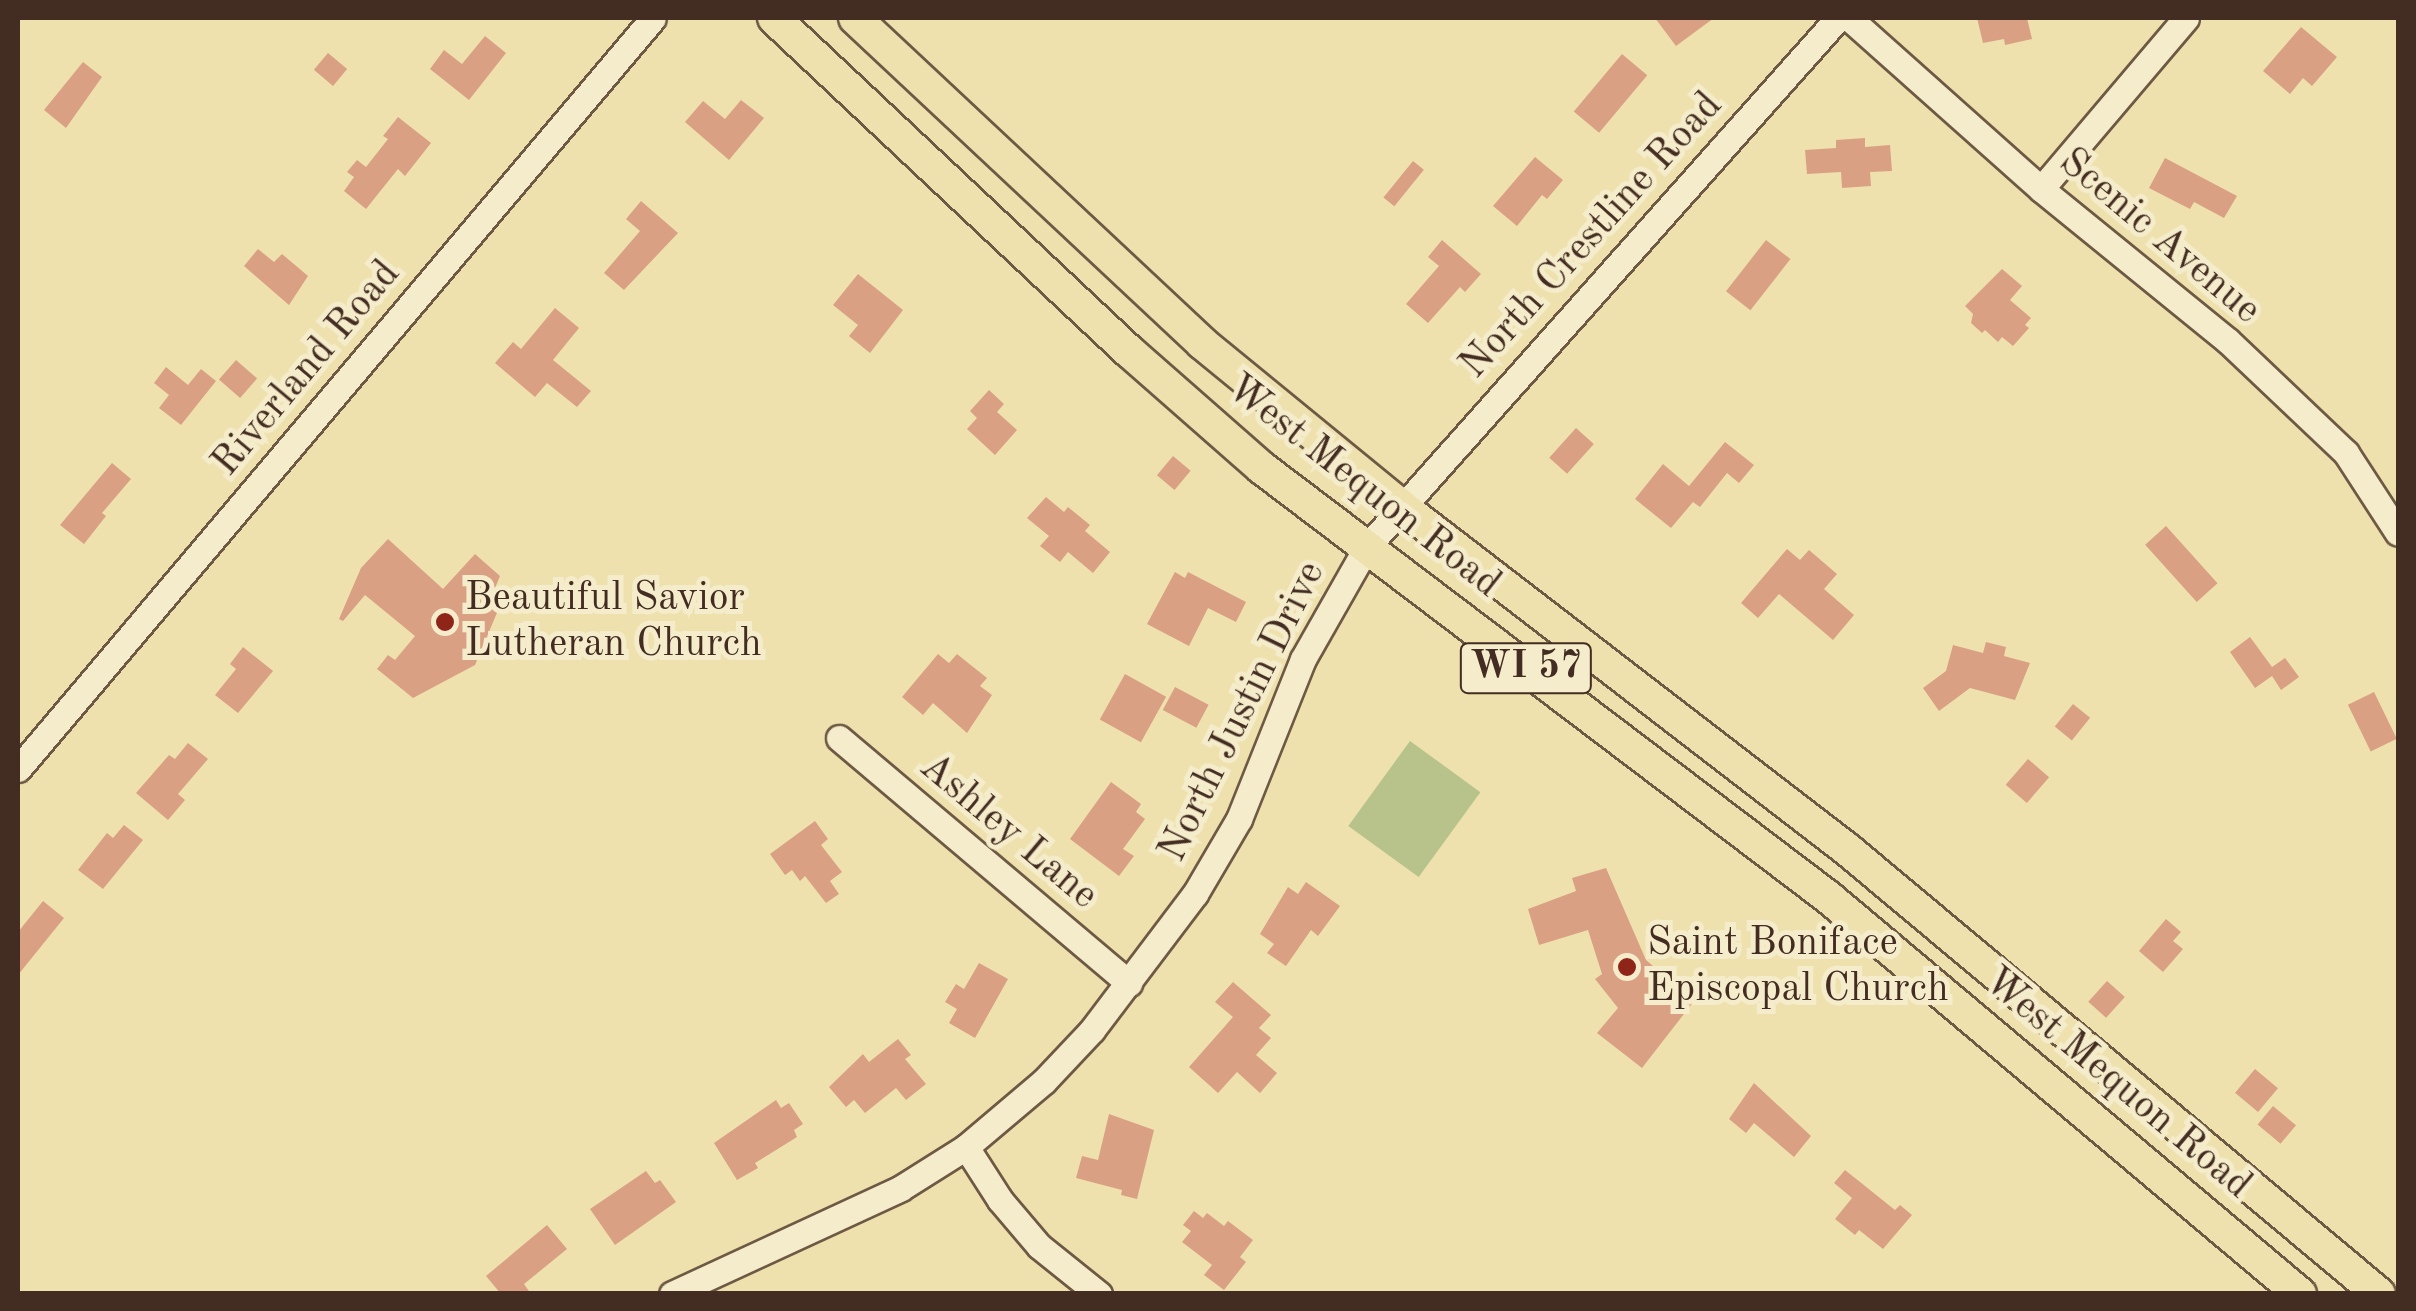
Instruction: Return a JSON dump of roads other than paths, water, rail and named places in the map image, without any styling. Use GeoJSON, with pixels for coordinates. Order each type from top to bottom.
{"type":"FeatureCollection","features":[{"type":"Feature","properties":{"kind":"main road","name":"West Mequon Road"},"geometry":{"type":"LineString","coordinates":[[774,18],[1130,352],[1262,468],[1828,897],[2300,1294]]}},
{"type":"Feature","properties":{"kind":"main road","name":"West Mequon Road"},"geometry":{"type":"LineString","coordinates":[[855,18],[1202,343],[1401,506],[1848,850],[2379,1294]]}},
{"type":"Feature","properties":{"kind":"street","name":"Riverland Road"},"geometry":{"type":"LineString","coordinates":[[18,769],[654,18]]}},
{"type":"Feature","properties":{"kind":"street","name":"North Crestline Road"},"geometry":{"type":"LineString","coordinates":[[1401,506],[1838,18]]}},
{"type":"Feature","properties":{"kind":"street","name":"Scenic Avenue"},"geometry":{"type":"LineString","coordinates":[[1849,18],[2041,189],[2228,341],[2346,453],[2398,533]]}},
{"type":"Feature","properties":{"kind":"street"},"geometry":{"type":"LineString","coordinates":[[2041,189],[2186,18]]}},
{"type":"Feature","properties":{"kind":"street","name":"North Justin Drive"},"geometry":{"type":"LineString","coordinates":[[672,1294],[901,1188],[966,1147],[1044,1081],[1130,983],[1195,894],[1239,819],[1304,659],[1366,548],[1401,506]]}},
{"type":"Feature","properties":{"kind":"street","name":"Ashley Lane"},"geometry":{"type":"LineString","coordinates":[[839,738],[1130,983]]}},
{"type":"Feature","properties":{"kind":"street"},"geometry":{"type":"LineString","coordinates":[[966,1147],[1000,1200],[1039,1246],[1099,1294]]}},
{"type":"Feature","properties":{"kind":"place","name":"Beautiful Savior Lutheran Church"},"geometry":{"type":"Point","coordinates":[445,622]}},
{"type":"Feature","properties":{"kind":"place","name":"Saint Boniface Episcopal Church"},"geometry":{"type":"Point","coordinates":[1627,967]}}]}
